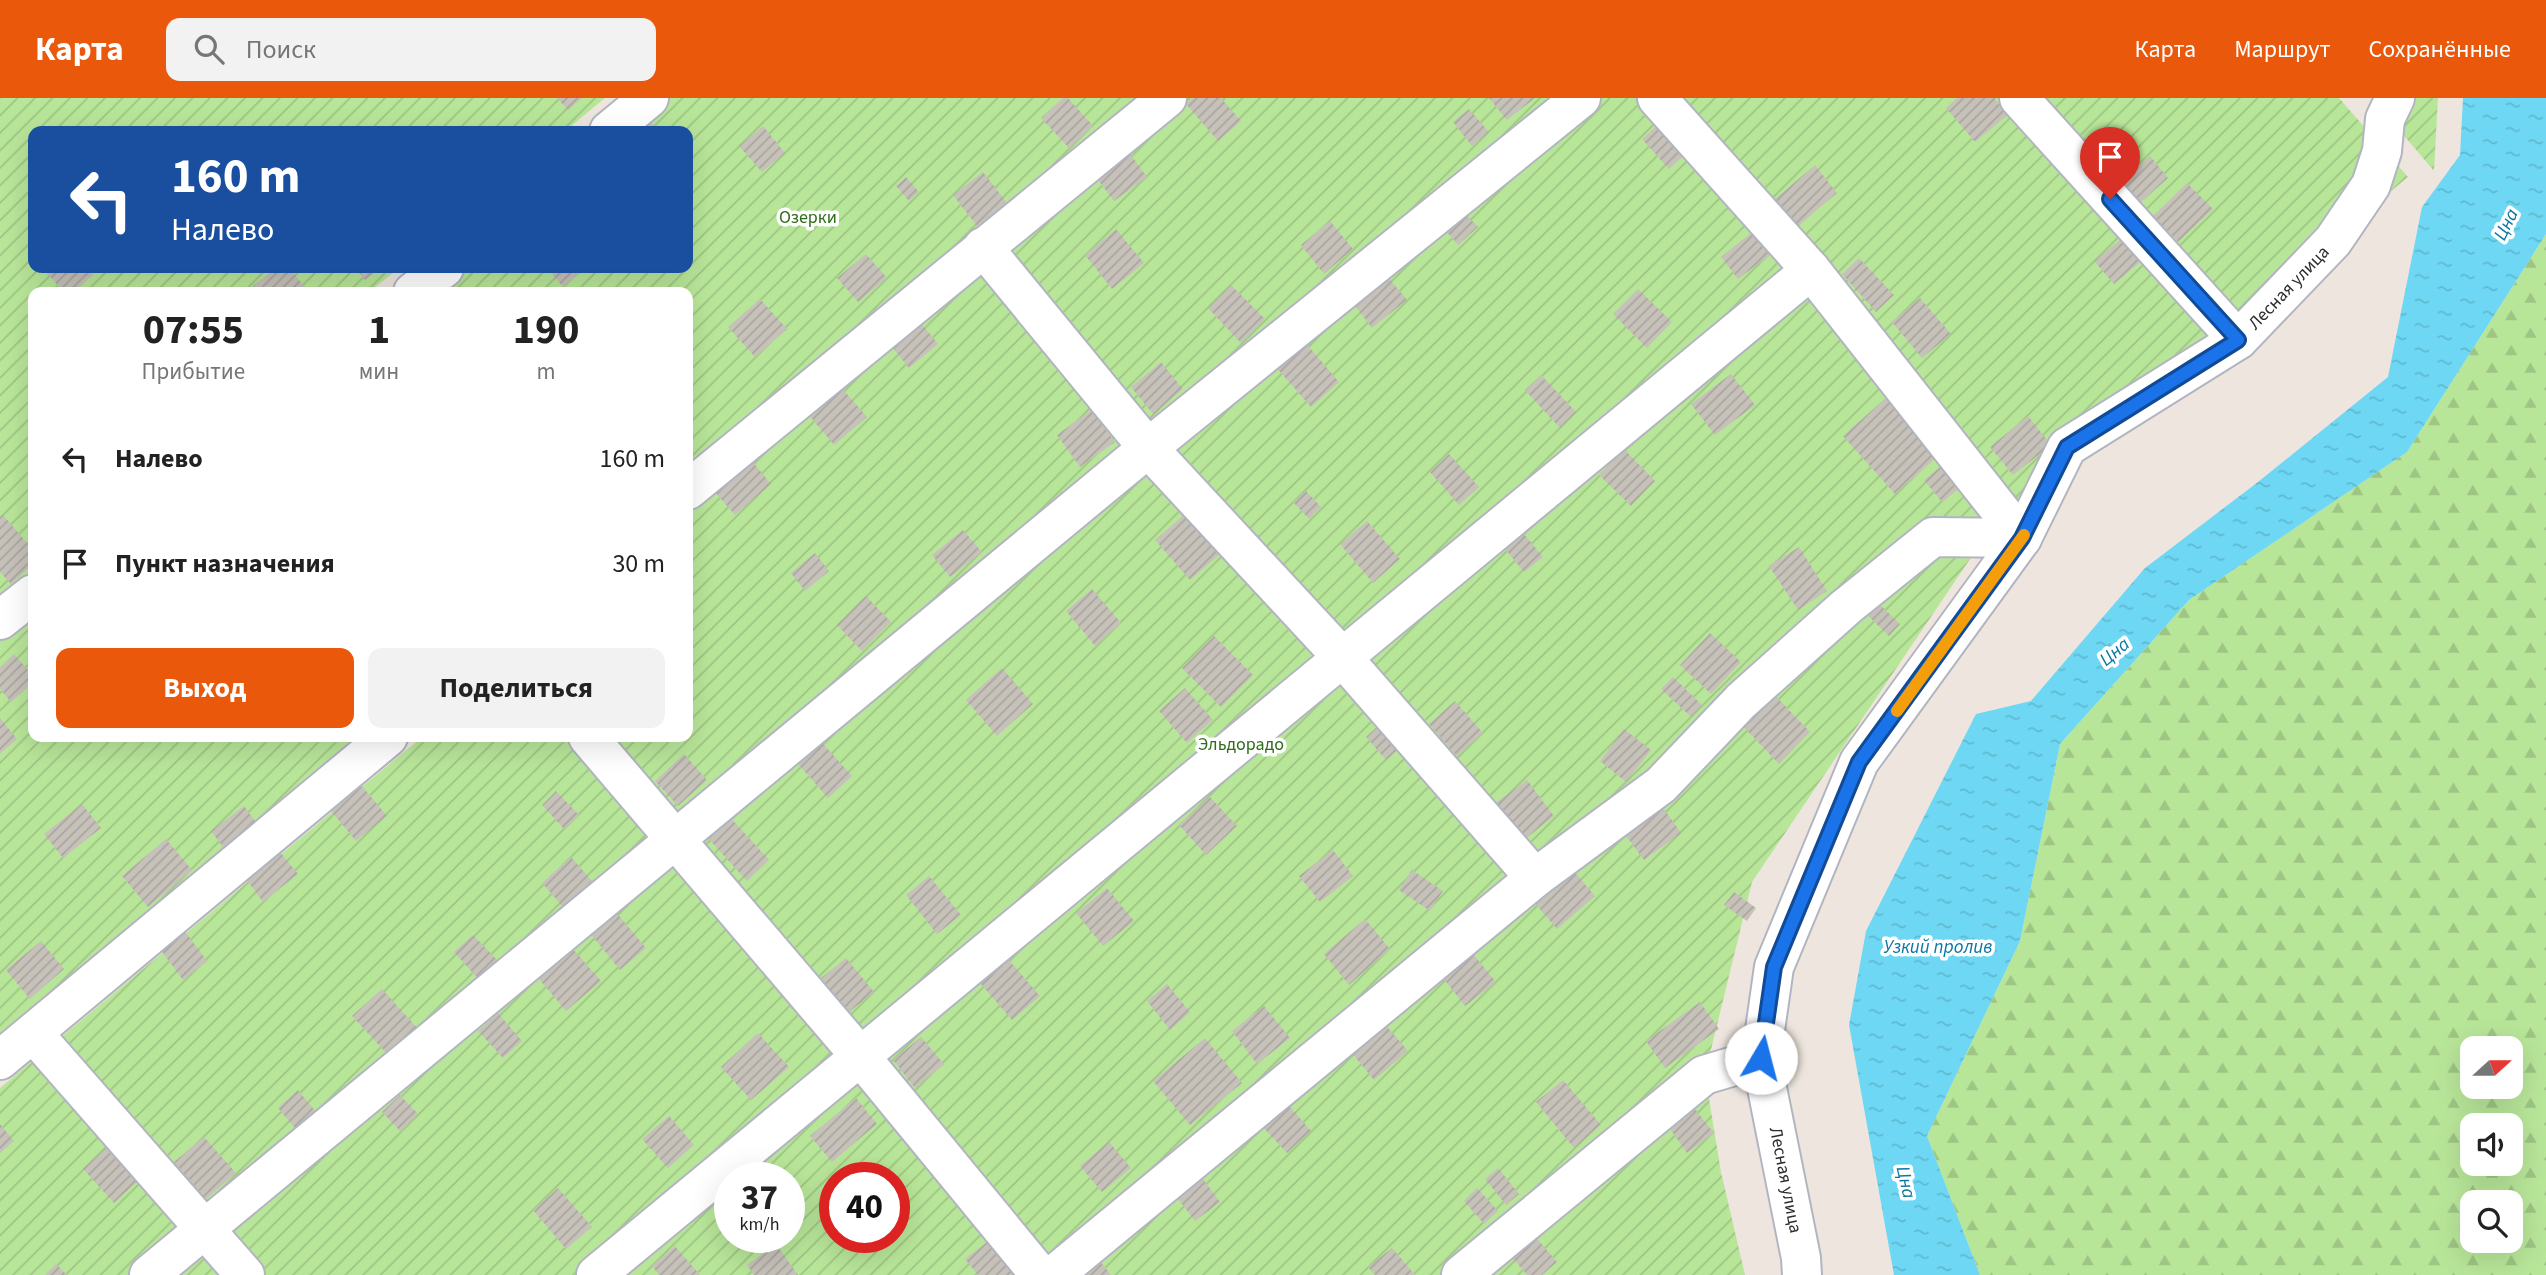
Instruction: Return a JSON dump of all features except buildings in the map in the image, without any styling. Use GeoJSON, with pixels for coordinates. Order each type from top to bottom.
{"type":"FeatureCollection","features":[{"type":"Feature","properties":{"kind":"street"},"geometry":{"type":"LineString","coordinates":[[615,126],[649,98]]}},
{"type":"Feature","properties":{"kind":"street"},"geometry":{"type":"LineString","coordinates":[[693,485],[1167,98]]}},
{"type":"Feature","properties":{"kind":"street"},"geometry":{"type":"LineString","coordinates":[[149,1275],[1149,448],[1580,98]]}},
{"type":"Feature","properties":{"kind":"street"},"geometry":{"type":"LineString","coordinates":[[1657,98],[1811,270],[2022,538]]}},
{"type":"Feature","properties":{"kind":"street"},"geometry":{"type":"LineString","coordinates":[[2019,98],[2238,340]]}},
{"type":"Feature","properties":{"kind":"street","name":"Лесная улица"},"geometry":{"type":"LineString","coordinates":[[1802,1275],[1801,1258],[1761,1058],[1774,967],[1859,762],[2022,538],[2067,447],[2238,340],[2333,242],[2371,184],[2382,151],[2383,105]]}},
{"type":"Feature","properties":{"kind":"street"},"geometry":{"type":"LineString","coordinates":[[983,247],[1149,448],[1342,657],[1535,878]]}},
{"type":"Feature","properties":{"kind":"street"},"geometry":{"type":"LineString","coordinates":[[596,1275],[1811,270]]}},
{"type":"Feature","properties":{"kind":"street"},"geometry":{"type":"LineString","coordinates":[[419,287],[438,273]]}},
{"type":"Feature","properties":{"kind":"street"},"geometry":{"type":"LineString","coordinates":[[1054,1275],[1535,878],[1661,785],[1741,701],[1846,607],[1933,537],[2022,538]]}},
{"type":"Feature","properties":{"kind":"street"},"geometry":{"type":"LineString","coordinates":[[0,620],[28,598]]}},
{"type":"Feature","properties":{"kind":"street"},"geometry":{"type":"LineString","coordinates":[[0,1060],[382,742]]}},
{"type":"Feature","properties":{"kind":"street"},"geometry":{"type":"LineString","coordinates":[[592,742],[860,1056],[1040,1275]]}},
{"type":"Feature","properties":{"kind":"street"},"geometry":{"type":"LineString","coordinates":[[33,1033],[245,1275]]}},
{"type":"Feature","properties":{"kind":"street"},"geometry":{"type":"LineString","coordinates":[[1461,1275],[1704,1075],[1761,1058]]}},
{"type":"Feature","properties":{"kind":"green space"},"geometry":{"type":"Polygon","coordinates":[[[0,98],[605,98],[571,126],[28,126],[28,273],[393,273],[375,287],[28,287],[28,573],[0,597],[0,98]]]}},
{"type":"Feature","properties":{"kind":"green space","name":"Озерки"},"geometry":{"type":"Polygon","coordinates":[[[661,98],[1137,98],[693,467],[693,287],[430,287],[448,273],[693,273],[693,126],[627,126],[661,98]]]}},
{"type":"Feature","properties":{"kind":"green space","name":"Эльдорадо"},"geometry":{"type":"Polygon","coordinates":[[[1188,98],[2339,98],[2408,177],[1995,522],[1752,882],[1705,1074],[1721,1172],[1745,1275],[0,1275],[0,1088],[416,742],[693,742],[693,511],[1188,98]]]}},
{"type":"Feature","properties":{"kind":"green space"},"geometry":{"type":"Polygon","coordinates":[[[2372,98],[2438,98],[2434,171],[2372,98]]]}},
{"type":"Feature","properties":{"kind":"green space"},"geometry":{"type":"Polygon","coordinates":[[[2546,234],[2546,1275],[1980,1275],[1927,1136],[2020,941],[2060,744],[2189,600],[2407,452],[2546,234]]]}},
{"type":"Feature","properties":{"kind":"green space"},"geometry":{"type":"Polygon","coordinates":[[[28,617],[28,742],[361,742],[0,1042],[0,640],[28,617]]]}},
{"type":"Feature","properties":{"kind":"water","name":"Узкий пролив"},"geometry":{"type":"Polygon","coordinates":[[[2463,98],[2546,98],[2546,234],[2407,452],[2189,600],[2060,744],[2020,941],[1927,1136],[1980,1275],[1894,1275],[1849,1025],[1866,931],[1976,714],[2031,701],[2145,568],[2258,482],[2388,377],[2422,207],[2460,155],[2463,98]]]}},
{"type":"Feature","properties":{"kind":"slow traffic"},"geometry":{"type":"LineString","coordinates":[[1897,711],[2024,535]]}},
{"type":"Feature","properties":{"kind":"route"},"geometry":{"type":"LineString","coordinates":[[1761,1058],[1774,967],[1859,762],[2022,538],[2067,447],[2238,340],[2110,199]]}},
{"type":"Feature","properties":{"kind":"water label","name":"Цна"},"geometry":{"type":"Point","coordinates":[2505,224]}},
{"type":"Feature","properties":{"kind":"water label","name":"Цна"},"geometry":{"type":"Point","coordinates":[2114,651]}},
{"type":"Feature","properties":{"kind":"water label","name":"Цна"},"geometry":{"type":"Point","coordinates":[1907,1182]}}]}
